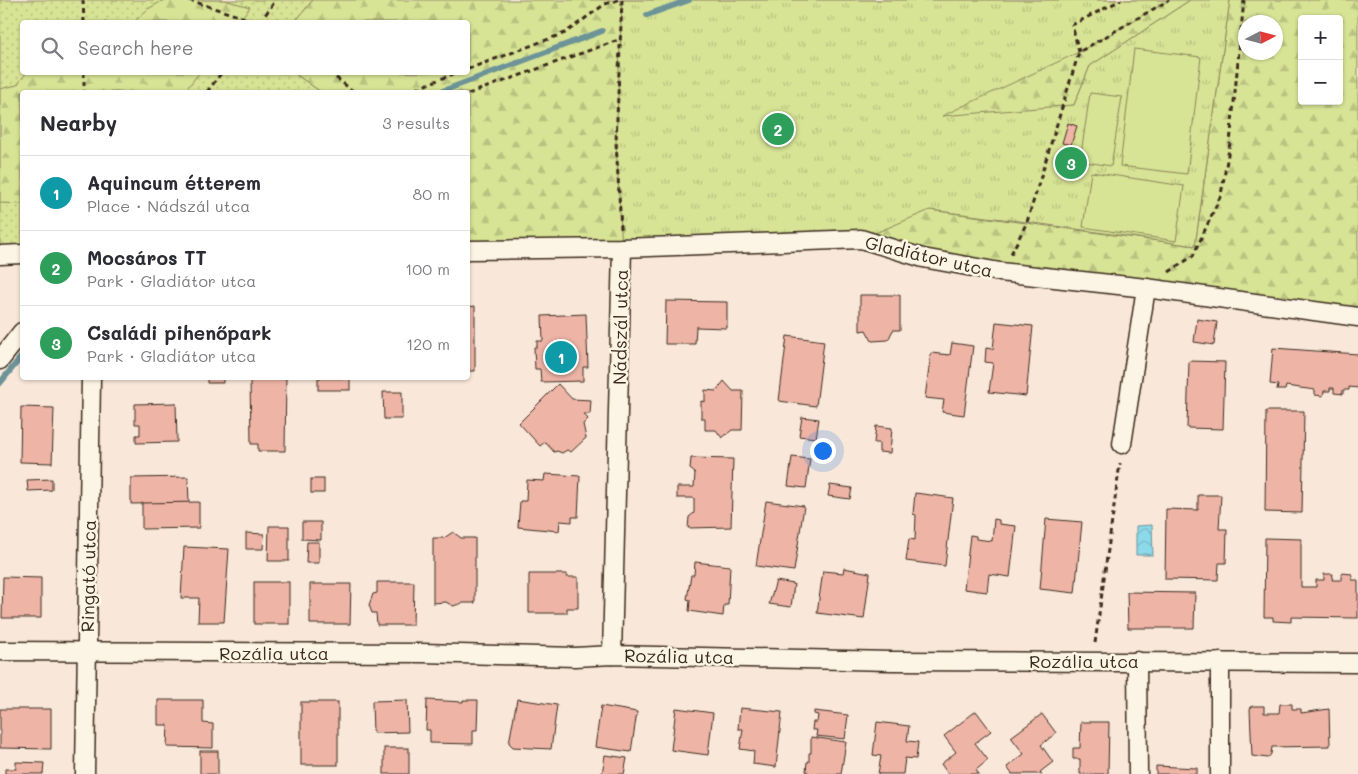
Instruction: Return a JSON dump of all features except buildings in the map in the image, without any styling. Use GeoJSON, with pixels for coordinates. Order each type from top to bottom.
{"type":"FeatureCollection","features":[{"type":"Feature","properties":{"kind":"street","name":"Gladiátor utca"},"geometry":{"type":"LineString","coordinates":[[470,250],[622,248],[861,239],[923,258],[1000,272],[1146,288],[1358,317]]}},
{"type":"Feature","properties":{"kind":"street","name":"Nádszál utca"},"geometry":{"type":"LineString","coordinates":[[612,655],[622,248]]}},
{"type":"Feature","properties":{"kind":"street"},"geometry":{"type":"LineString","coordinates":[[0,255],[20,254]]}},
{"type":"Feature","properties":{"kind":"street"},"geometry":{"type":"LineString","coordinates":[[1122,444],[1146,288]]}},
{"type":"Feature","properties":{"kind":"street"},"geometry":{"type":"LineString","coordinates":[[0,360],[20,335]]}},
{"type":"Feature","properties":{"kind":"street","name":"Ringató utca"},"geometry":{"type":"LineString","coordinates":[[85,774],[91,380]]}},
{"type":"Feature","properties":{"kind":"street","name":"Rozália utca"},"geometry":{"type":"LineString","coordinates":[[0,651],[422,653],[575,657],[612,655],[891,661],[1137,660],[1358,663]]}},
{"type":"Feature","properties":{"kind":"street"},"geometry":{"type":"LineString","coordinates":[[1137,660],[1138,774]]}},
{"type":"Feature","properties":{"kind":"street"},"geometry":{"type":"LineString","coordinates":[[1220,662],[1220,774]]}},
{"type":"Feature","properties":{"kind":"path"},"geometry":{"type":"LineString","coordinates":[[83,0],[84,20]]}},
{"type":"Feature","properties":{"kind":"path"},"geometry":{"type":"LineString","coordinates":[[189,0],[252,20]]}},
{"type":"Feature","properties":{"kind":"path"},"geometry":{"type":"LineString","coordinates":[[260,20],[276,0]]}},
{"type":"Feature","properties":{"kind":"path"},"geometry":{"type":"LineString","coordinates":[[470,68],[565,33],[605,4],[618,0]]}},
{"type":"Feature","properties":{"kind":"path","name":"Nádszál utca"},"geometry":{"type":"LineString","coordinates":[[622,0],[616,142],[622,248]]}},
{"type":"Feature","properties":{"kind":"path"},"geometry":{"type":"LineString","coordinates":[[1000,272],[1027,222],[1079,52],[1072,25],[1121,0]]}},
{"type":"Feature","properties":{"kind":"path"},"geometry":{"type":"LineString","coordinates":[[1079,52],[1169,0]]}},
{"type":"Feature","properties":{"kind":"path"},"geometry":{"type":"LineString","coordinates":[[1146,288],[1193,256],[1221,195],[1230,143],[1244,0]]}},
{"type":"Feature","properties":{"kind":"path"},"geometry":{"type":"LineString","coordinates":[[470,93],[621,39]]}},
{"type":"Feature","properties":{"kind":"path"},"geometry":{"type":"LineString","coordinates":[[84,75],[84,90]]}},
{"type":"Feature","properties":{"kind":"path"},"geometry":{"type":"LineString","coordinates":[[208,90],[220,75]]}},
{"type":"Feature","properties":{"kind":"path"},"geometry":{"type":"LineString","coordinates":[[334,75],[352,90]]}},
{"type":"Feature","properties":{"kind":"path"},"geometry":{"type":"LineString","coordinates":[[413,90],[450,75]]}},
{"type":"Feature","properties":{"kind":"path"},"geometry":{"type":"LineString","coordinates":[[1093,661],[1122,444]]}},
{"type":"Feature","properties":{"kind":"green space"},"geometry":{"type":"Polygon","coordinates":[[[0,0],[313,0],[297,20],[20,20],[20,75],[297,75],[318,90],[20,90],[20,254],[0,255],[0,0]]]}},
{"type":"Feature","properties":{"kind":"green space"},"geometry":{"type":"Polygon","coordinates":[[[164,0],[224,0],[250,7],[240,20],[136,20],[148,9],[164,0]]]}},
{"type":"Feature","properties":{"kind":"green space"},"geometry":{"type":"Polygon","coordinates":[[[313,0],[1190,0],[1090,66],[1074,105],[1062,107],[930,210],[1195,246],[1230,0],[1358,0],[1358,316],[1146,288],[861,239],[470,250],[470,90],[318,90],[297,75],[470,75],[470,20],[297,20],[313,0]]]}},
{"type":"Feature","properties":{"kind":"green space"},"geometry":{"type":"Polygon","coordinates":[[[622,0],[1169,0],[1079,52],[942,116],[1074,105],[1090,66],[1190,0],[1230,0],[1195,246],[930,210],[861,239],[622,248],[616,142],[622,0]]]}},
{"type":"Feature","properties":{"kind":"green space"},"geometry":{"type":"Polygon","coordinates":[[[1134,49],[1201,57],[1187,174],[1120,166],[1134,49]]]}},
{"type":"Feature","properties":{"kind":"green space"},"geometry":{"type":"Polygon","coordinates":[[[25,75],[197,75],[186,90],[20,90],[20,204],[0,203],[0,89],[17,85],[25,75]]]}},
{"type":"Feature","properties":{"kind":"green space"},"geometry":{"type":"Polygon","coordinates":[[[1090,93],[1122,97],[1111,166],[1080,161],[1090,93]]]}},
{"type":"Feature","properties":{"kind":"green space"},"geometry":{"type":"Polygon","coordinates":[[[1091,172],[1184,186],[1176,241],[1083,227],[1091,172]]]}},
{"type":"Feature","properties":{"kind":"water"},"geometry":{"type":"Polygon","coordinates":[[[1152,525],[1153,555],[1136,555],[1136,526],[1152,525]]]}},
{"type":"Feature","properties":{"kind":"waterway"},"geometry":{"type":"LineString","coordinates":[[647,15],[689,0]]}},
{"type":"Feature","properties":{"kind":"waterway"},"geometry":{"type":"LineString","coordinates":[[445,90],[602,31]]}},
{"type":"Feature","properties":{"kind":"waterway"},"geometry":{"type":"LineString","coordinates":[[0,383],[20,358]]}},
{"type":"Feature","properties":{"kind":"place","name":"Mocsáros TT"},"geometry":{"type":"Point","coordinates":[778,129]}},
{"type":"Feature","properties":{"kind":"place","name":"Családi pihenőpark"},"geometry":{"type":"Point","coordinates":[1071,163]}},
{"type":"Feature","properties":{"kind":"place","name":"Aquincum étterem"},"geometry":{"type":"Point","coordinates":[561,357]}}]}
